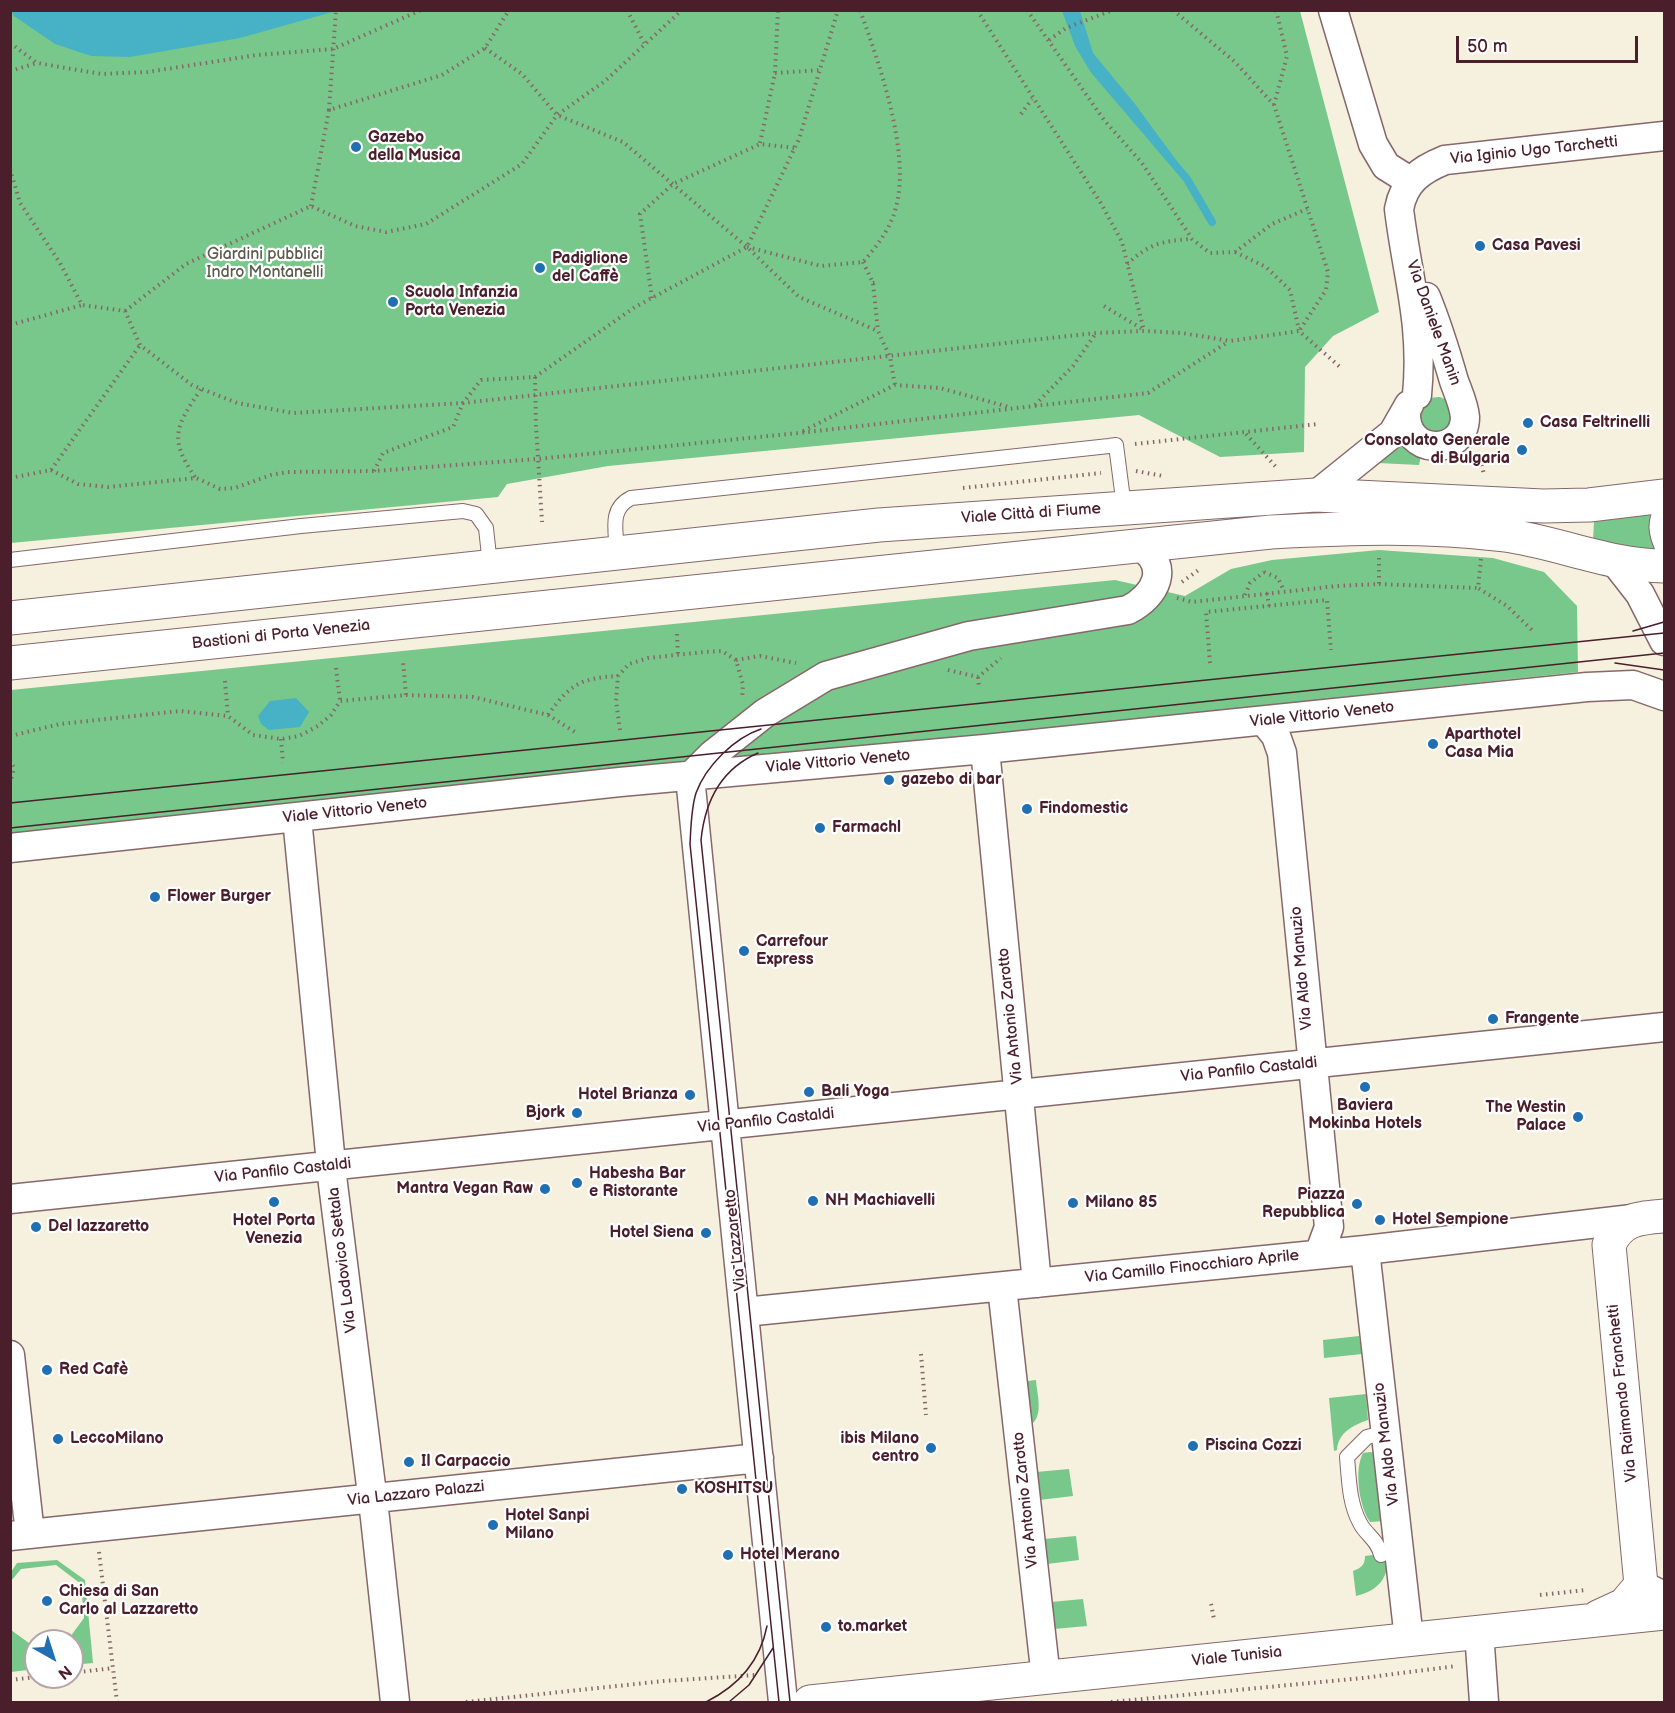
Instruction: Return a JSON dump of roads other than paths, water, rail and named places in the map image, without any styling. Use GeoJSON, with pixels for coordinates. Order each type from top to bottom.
{"type":"FeatureCollection","features":[{"type":"Feature","properties":{"kind":"main road","name":"Viale Città di Fiume"},"geometry":{"type":"LineString","coordinates":[[490,565],[879,525],[1316,495],[1543,506],[1589,505],[1665,496]]}},
{"type":"Feature","properties":{"kind":"main road"},"geometry":{"type":"LineString","coordinates":[[1140,546],[1271,532],[1347,528],[1415,528],[1492,545],[1564,547],[1615,562],[1665,566]]}},
{"type":"Feature","properties":{"kind":"main road","name":"Bastioni di Porta Venezia"},"geometry":{"type":"LineString","coordinates":[[10,663],[1140,546]]}},
{"type":"Feature","properties":{"kind":"main road"},"geometry":{"type":"LineString","coordinates":[[10,618],[490,565]]}},
{"type":"Feature","properties":{"kind":"main road","name":"Via Raimondo Franchetti"},"geometry":{"type":"LineString","coordinates":[[1591,1620],[1653,1590],[1608,1245],[1618,1227],[1626,1221],[1653,1217]]}},
{"type":"Feature","properties":{"kind":"main road","name":"Viale Tunisia"},"geometry":{"type":"LineString","coordinates":[[810,1702],[1665,1613]]}},
{"type":"Feature","properties":{"kind":"street"},"geometry":{"type":"LineString","coordinates":[[1333,10],[1372,144],[1386,166],[1410,181]]}},
{"type":"Feature","properties":{"kind":"street","name":"Via Iginio Ugo Tarchetti"},"geometry":{"type":"LineString","coordinates":[[1410,181],[1425,168],[1445,160],[1665,136]]}},
{"type":"Feature","properties":{"kind":"street","name":"Via Daniele Manin"},"geometry":{"type":"LineString","coordinates":[[1402,239],[1436,322],[1463,407],[1463,427],[1456,438],[1440,447],[1423,444],[1414,438],[1408,429],[1420,359],[1414,288],[1402,239],[1399,209],[1402,194],[1410,181]]}},
{"type":"Feature","properties":{"kind":"street","name":"Via Daniele Manin"},"geometry":{"type":"LineString","coordinates":[[1412,403],[1434,388],[1444,389],[1458,399],[1463,407]]}},
{"type":"Feature","properties":{"kind":"street"},"geometry":{"type":"LineString","coordinates":[[1316,495],[1393,433],[1412,403]]}},
{"type":"Feature","properties":{"kind":"street"},"geometry":{"type":"LineString","coordinates":[[690,777],[753,709],[826,676],[969,636],[1128,610],[1143,603],[1153,592],[1154,558],[1140,546]]}},
{"type":"Feature","properties":{"kind":"street"},"geometry":{"type":"LineString","coordinates":[[1615,562],[1631,580],[1665,641]]}},
{"type":"Feature","properties":{"kind":"street","name":"Viale Vittorio Veneto"},"geometry":{"type":"LineString","coordinates":[[10,848],[1587,687],[1633,685],[1665,696]]}},
{"type":"Feature","properties":{"kind":"street","name":"Via Aldo Manuzio"},"geometry":{"type":"LineString","coordinates":[[1264,721],[1276,736],[1282,753],[1329,1227],[1319,1254]]}},
{"type":"Feature","properties":{"kind":"street","name":"Via Antonio Zarotto"},"geometry":{"type":"LineString","coordinates":[[985,749],[1037,1283]]}},
{"type":"Feature","properties":{"kind":"street","name":"Via Lazzaretto"},"geometry":{"type":"LineString","coordinates":[[690,777],[723,1125],[783,1702]]}},
{"type":"Feature","properties":{"kind":"street","name":"Via Lodovico Settala"},"geometry":{"type":"LineString","coordinates":[[297,818],[331,1166],[372,1498],[394,1702]]}},
{"type":"Feature","properties":{"kind":"street","name":"Via Panfilo Castaldi"},"geometry":{"type":"LineString","coordinates":[[10,1199],[1665,1027]]}},
{"type":"Feature","properties":{"kind":"street","name":"Via Camillo Finocchiaro Aprile"},"geometry":{"type":"LineString","coordinates":[[744,1311],[1365,1250],[1653,1217]]}},
{"type":"Feature","properties":{"kind":"street","name":"Via Aldo Manuzio"},"geometry":{"type":"LineString","coordinates":[[1365,1250],[1409,1639]]}},
{"type":"Feature","properties":{"kind":"street","name":"Via Antonio Zarotto"},"geometry":{"type":"LineString","coordinates":[[1002,1287],[1046,1678]]}},
{"type":"Feature","properties":{"kind":"street"},"geometry":{"type":"LineString","coordinates":[[10,1354],[20,1535]]}},
{"type":"Feature","properties":{"kind":"street","name":"Via Lazzaro Palazzi"},"geometry":{"type":"LineString","coordinates":[[20,1535],[759,1458]]}},
{"type":"Feature","properties":{"kind":"street"},"geometry":{"type":"LineString","coordinates":[[1479,1632],[1484,1702]]}},
{"type":"Feature","properties":{"kind":"lane"},"geometry":{"type":"LineString","coordinates":[[617,552],[615,514],[620,504],[631,498],[1116,445],[1124,507]]}},
{"type":"Feature","properties":{"kind":"lane"},"geometry":{"type":"LineString","coordinates":[[1665,504],[1656,515],[1656,535],[1665,552]]}},
{"type":"Feature","properties":{"kind":"lane"},"geometry":{"type":"LineString","coordinates":[[10,560],[301,526],[463,511],[476,514],[486,528],[490,565]]}},
{"type":"Feature","properties":{"kind":"lane"},"geometry":{"type":"LineString","coordinates":[[1381,1555],[1375,1540],[1359,1522],[1351,1498],[1347,1457],[1367,1437],[1386,1432]]}},
{"type":"Feature","properties":{"kind":"water"},"geometry":{"type":"Polygon","coordinates":[[[11,10],[336,11],[240,38],[130,57],[91,56],[55,44],[14,16],[11,10]]]}},
{"type":"Feature","properties":{"kind":"water"},"geometry":{"type":"Polygon","coordinates":[[[1066,11],[1080,11],[1093,53],[1135,104],[1190,179],[1212,222],[1187,179],[1094,70],[1079,45],[1066,11]]]}},
{"type":"Feature","properties":{"kind":"water"},"geometry":{"type":"Polygon","coordinates":[[[296,698],[309,712],[300,727],[269,730],[261,724],[258,716],[270,701],[296,698]]]}},
{"type":"Feature","properties":{"kind":"waterway"},"geometry":{"type":"LineString","coordinates":[[1066,10],[1079,45],[1094,70],[1187,179],[1212,222]]}},
{"type":"Feature","properties":{"kind":"tram line"},"geometry":{"type":"LineString","coordinates":[[1633,631],[1664,622]]}},
{"type":"Feature","properties":{"kind":"tram line"},"geometry":{"type":"LineString","coordinates":[[10,803],[1664,633]]}},
{"type":"Feature","properties":{"kind":"tram line"},"geometry":{"type":"LineString","coordinates":[[10,828],[1664,653]]}},
{"type":"Feature","properties":{"kind":"tram line"},"geometry":{"type":"LineString","coordinates":[[1615,663],[1664,670]]}},
{"type":"Feature","properties":{"kind":"tram line"},"geometry":{"type":"LineString","coordinates":[[761,729],[731,746],[707,773],[694,799],[690,844],[779,1702]]}},
{"type":"Feature","properties":{"kind":"tram line"},"geometry":{"type":"LineString","coordinates":[[758,753],[734,768],[717,788],[706,812],[701,840],[790,1702]]}},
{"type":"Feature","properties":{"kind":"tram line"},"geometry":{"type":"LineString","coordinates":[[706,1702],[718,1696],[746,1672],[759,1651],[767,1626]]}},
{"type":"Feature","properties":{"kind":"tram line"},"geometry":{"type":"LineString","coordinates":[[729,1702],[749,1685],[773,1648]]}},
{"type":"Feature","properties":{"kind":"place","name":"Gazebo della Musica"},"geometry":{"type":"Point","coordinates":[356,147]}},
{"type":"Feature","properties":{"kind":"place","name":"Casa Pavesi"},"geometry":{"type":"Point","coordinates":[1480,246]}},
{"type":"Feature","properties":{"kind":"place","name":"Padiglione del Caffè"},"geometry":{"type":"Point","coordinates":[540,268]}},
{"type":"Feature","properties":{"kind":"place","name":"Scuola Infanzia Porta Venezia"},"geometry":{"type":"Point","coordinates":[393,302]}},
{"type":"Feature","properties":{"kind":"place","name":"Casa Feltrinelli"},"geometry":{"type":"Point","coordinates":[1528,423]}},
{"type":"Feature","properties":{"kind":"place","name":"Consolato Generale di Bulgaria"},"geometry":{"type":"Point","coordinates":[1522,450]}},
{"type":"Feature","properties":{"kind":"place","name":"Aparthotel Casa Mia"},"geometry":{"type":"Point","coordinates":[1433,744]}},
{"type":"Feature","properties":{"kind":"place","name":"gazebo di bar"},"geometry":{"type":"Point","coordinates":[889,780]}},
{"type":"Feature","properties":{"kind":"place","name":"Findomestic"},"geometry":{"type":"Point","coordinates":[1027,809]}},
{"type":"Feature","properties":{"kind":"place","name":"Farmachl"},"geometry":{"type":"Point","coordinates":[820,828]}},
{"type":"Feature","properties":{"kind":"place","name":"Flower Burger"},"geometry":{"type":"Point","coordinates":[155,897]}},
{"type":"Feature","properties":{"kind":"place","name":"Carrefour Express"},"geometry":{"type":"Point","coordinates":[744,951]}},
{"type":"Feature","properties":{"kind":"place","name":"Frangente"},"geometry":{"type":"Point","coordinates":[1493,1019]}},
{"type":"Feature","properties":{"kind":"place","name":"Baviera Mokinba Hotels"},"geometry":{"type":"Point","coordinates":[1365,1087]}},
{"type":"Feature","properties":{"kind":"place","name":"Bali Yoga"},"geometry":{"type":"Point","coordinates":[809,1092]}},
{"type":"Feature","properties":{"kind":"place","name":"Hotel Brianza"},"geometry":{"type":"Point","coordinates":[690,1095]}},
{"type":"Feature","properties":{"kind":"place","name":"Bjork"},"geometry":{"type":"Point","coordinates":[577,1113]}},
{"type":"Feature","properties":{"kind":"place","name":"The Westin Palace"},"geometry":{"type":"Point","coordinates":[1578,1117]}},
{"type":"Feature","properties":{"kind":"place","name":"Habesha Bar e Ristorante"},"geometry":{"type":"Point","coordinates":[577,1183]}},
{"type":"Feature","properties":{"kind":"place","name":"Mantra Vegan Raw"},"geometry":{"type":"Point","coordinates":[545,1189]}},
{"type":"Feature","properties":{"kind":"place","name":"NH Machiavelli"},"geometry":{"type":"Point","coordinates":[813,1201]}},
{"type":"Feature","properties":{"kind":"place","name":"Hotel Porta Venezia"},"geometry":{"type":"Point","coordinates":[274,1202]}},
{"type":"Feature","properties":{"kind":"place","name":"Milano 85"},"geometry":{"type":"Point","coordinates":[1073,1203]}},
{"type":"Feature","properties":{"kind":"place","name":"Piazza Repubblica"},"geometry":{"type":"Point","coordinates":[1357,1204]}},
{"type":"Feature","properties":{"kind":"place","name":"Hotel Sempione"},"geometry":{"type":"Point","coordinates":[1380,1220]}},
{"type":"Feature","properties":{"kind":"place","name":"Del lazzaretto"},"geometry":{"type":"Point","coordinates":[36,1227]}},
{"type":"Feature","properties":{"kind":"place","name":"Hotel Siena"},"geometry":{"type":"Point","coordinates":[706,1233]}},
{"type":"Feature","properties":{"kind":"place","name":"Red Cafè"},"geometry":{"type":"Point","coordinates":[47,1370]}},
{"type":"Feature","properties":{"kind":"place","name":"LeccoMilano"},"geometry":{"type":"Point","coordinates":[58,1439]}},
{"type":"Feature","properties":{"kind":"place","name":"Piscina Cozzi"},"geometry":{"type":"Point","coordinates":[1193,1446]}},
{"type":"Feature","properties":{"kind":"place","name":"ibis Milano centro"},"geometry":{"type":"Point","coordinates":[931,1448]}},
{"type":"Feature","properties":{"kind":"place","name":"Il Carpaccio"},"geometry":{"type":"Point","coordinates":[409,1462]}},
{"type":"Feature","properties":{"kind":"place","name":"KOSHITSU"},"geometry":{"type":"Point","coordinates":[682,1489]}},
{"type":"Feature","properties":{"kind":"place","name":"Hotel Sanpi Milano"},"geometry":{"type":"Point","coordinates":[493,1525]}},
{"type":"Feature","properties":{"kind":"place","name":"Hotel Merano"},"geometry":{"type":"Point","coordinates":[728,1555]}},
{"type":"Feature","properties":{"kind":"place","name":"Chiesa di San Carlo al Lazzaretto"},"geometry":{"type":"Point","coordinates":[47,1601]}},
{"type":"Feature","properties":{"kind":"place","name":"to.market"},"geometry":{"type":"Point","coordinates":[826,1627]}},
{"type":"Feature","properties":{"kind":"park label","name":"Giardini pubblici Indro Montanelli"},"geometry":{"type":"Point","coordinates":[265,264]}}]}
